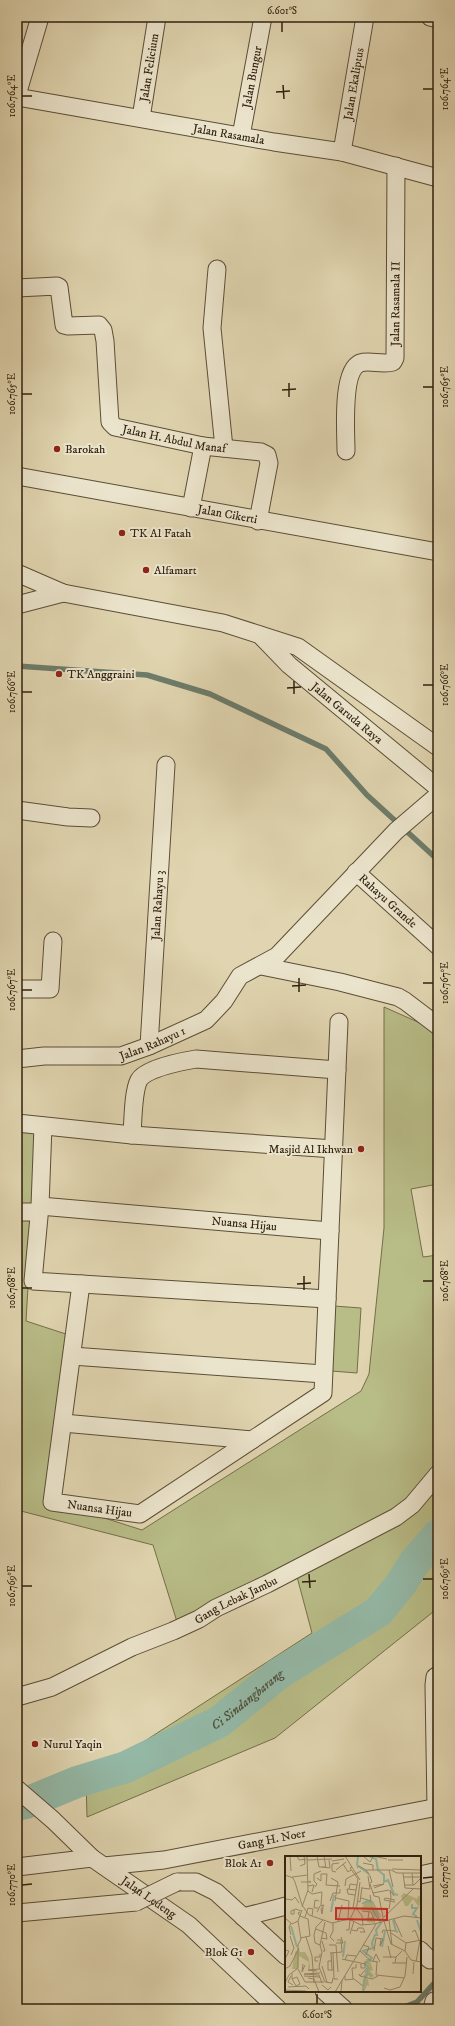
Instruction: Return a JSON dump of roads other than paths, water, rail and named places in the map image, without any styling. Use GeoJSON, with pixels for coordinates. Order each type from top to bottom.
{"type":"FeatureCollection","features":[{"type":"Feature","properties":{"kind":"street"},"geometry":{"type":"LineString","coordinates":[[17,96],[40,17]]}},
{"type":"Feature","properties":{"kind":"street","name":"Jalan Felicium"},"geometry":{"type":"LineString","coordinates":[[141,118],[157,17]]}},
{"type":"Feature","properties":{"kind":"street","name":"Jalan Bungur"},"geometry":{"type":"LineString","coordinates":[[241,136],[264,17]]}},
{"type":"Feature","properties":{"kind":"street","name":"Jalan Ekaliptus"},"geometry":{"type":"LineString","coordinates":[[342,152],[365,17]]}},
{"type":"Feature","properties":{"kind":"street"},"geometry":{"type":"LineString","coordinates":[[430,17],[438,19]]}},
{"type":"Feature","properties":{"kind":"street","name":"Jalan Rasamala"},"geometry":{"type":"LineString","coordinates":[[17,96],[241,136],[342,152],[438,178]]}},
{"type":"Feature","properties":{"kind":"street","name":"Jalan Rasamala II"},"geometry":{"type":"LineString","coordinates":[[346,451],[347,381],[353,368],[360,363],[393,362],[395,358],[396,166]]}},
{"type":"Feature","properties":{"kind":"street"},"geometry":{"type":"LineString","coordinates":[[216,269],[212,328],[224,448]]}},
{"type":"Feature","properties":{"kind":"street","name":"Jalan H. Abdul Manaf"},"geometry":{"type":"LineString","coordinates":[[17,288],[58,286],[64,325],[99,325],[102,330],[104,341],[110,418],[112,425],[117,428],[203,446],[261,452],[268,455],[270,458],[258,521]]}},
{"type":"Feature","properties":{"kind":"street"},"geometry":{"type":"LineString","coordinates":[[191,508],[203,446]]}},
{"type":"Feature","properties":{"kind":"street","name":"Jalan Cikerti"},"geometry":{"type":"LineString","coordinates":[[17,476],[258,521],[438,552]]}},
{"type":"Feature","properties":{"kind":"street","name":"Jalan Garuda Raya"},"geometry":{"type":"LineString","coordinates":[[17,573],[63,593],[204,618],[298,647],[438,747]]}},
{"type":"Feature","properties":{"kind":"street","name":"Jalan Garuda Raya"},"geometry":{"type":"LineString","coordinates":[[17,605],[63,593]]}},
{"type":"Feature","properties":{"kind":"street","name":"Jalan Garuda Raya"},"geometry":{"type":"LineString","coordinates":[[259,634],[289,665],[438,788]]}},
{"type":"Feature","properties":{"kind":"street","name":"Jalan Rahayu 3"},"geometry":{"type":"LineString","coordinates":[[149,1046],[166,765]]}},
{"type":"Feature","properties":{"kind":"street","name":"Jalan Rahayu 1"},"geometry":{"type":"LineString","coordinates":[[17,1059],[44,1056],[121,1056],[149,1046],[206,1020],[224,1000],[240,976],[277,956],[356,872],[401,827],[438,795]]}},
{"type":"Feature","properties":{"kind":"street"},"geometry":{"type":"LineString","coordinates":[[17,810],[61,816],[91,818]]}},
{"type":"Feature","properties":{"kind":"street","name":"Rahayu Grande"},"geometry":{"type":"LineString","coordinates":[[356,872],[438,946]]}},
{"type":"Feature","properties":{"kind":"street"},"geometry":{"type":"LineString","coordinates":[[17,989],[50,989],[53,941]]}},
{"type":"Feature","properties":{"kind":"street"},"geometry":{"type":"LineString","coordinates":[[261,966],[340,982],[398,998],[405,1001],[438,1026]]}},
{"type":"Feature","properties":{"kind":"street","name":"Nuansa Hijau"},"geometry":{"type":"LineString","coordinates":[[81,1284],[52,1502],[140,1514],[323,1393],[339,1022]]}},
{"type":"Feature","properties":{"kind":"street"},"geometry":{"type":"LineString","coordinates":[[132,1135],[136,1090],[139,1080],[145,1074],[179,1062],[196,1059],[337,1070]]}},
{"type":"Feature","properties":{"kind":"street"},"geometry":{"type":"LineString","coordinates":[[17,1123],[132,1135],[334,1149]]}},
{"type":"Feature","properties":{"kind":"street"},"geometry":{"type":"LineString","coordinates":[[43,1126],[39,1209],[33,1281],[327,1299]]}},
{"type":"Feature","properties":{"kind":"street","name":"Nuansa Hijau"},"geometry":{"type":"LineString","coordinates":[[17,1212],[39,1209],[330,1231]]}},
{"type":"Feature","properties":{"kind":"street"},"geometry":{"type":"LineString","coordinates":[[72,1356],[324,1374]]}},
{"type":"Feature","properties":{"kind":"street"},"geometry":{"type":"LineString","coordinates":[[63,1423],[252,1440]]}},
{"type":"Feature","properties":{"kind":"street","name":"Gang Lebak Jambu"},"geometry":{"type":"LineString","coordinates":[[17,1697],[52,1687],[132,1646],[173,1631],[396,1517],[412,1505],[438,1474]]}},
{"type":"Feature","properties":{"kind":"street"},"geometry":{"type":"LineString","coordinates":[[437,1808],[434,1684],[435,1677],[438,1675]]}},
{"type":"Feature","properties":{"kind":"street","name":"Jalan Ledeng"},"geometry":{"type":"LineString","coordinates":[[17,1789],[98,1862],[189,1925],[278,2009]]}},
{"type":"Feature","properties":{"kind":"street","name":"Gang H. Noer"},"geometry":{"type":"LineString","coordinates":[[17,1867],[172,1858],[437,1808]]}},
{"type":"Feature","properties":{"kind":"street"},"geometry":{"type":"LineString","coordinates":[[421,1875],[438,1871]]}},
{"type":"Feature","properties":{"kind":"street"},"geometry":{"type":"LineString","coordinates":[[17,1913],[136,1902],[177,1882],[196,1882],[216,1892],[285,1955]]}},
{"type":"Feature","properties":{"kind":"street"},"geometry":{"type":"LineString","coordinates":[[243,1917],[285,1906]]}},
{"type":"Feature","properties":{"kind":"street"},"geometry":{"type":"LineString","coordinates":[[325,1992],[344,2009]]}},
{"type":"Feature","properties":{"kind":"waterway"},"geometry":{"type":"LineString","coordinates":[[17,666],[147,675],[210,694],[326,749],[367,795],[438,860]]}},
{"type":"Feature","properties":{"kind":"waterway","name":"Ci Sindangbarang"},"geometry":{"type":"LineString","coordinates":[[17,1805],[26,1803],[77,1782],[126,1767],[219,1722],[278,1674],[378,1612],[401,1584],[414,1563],[438,1535]]}},
{"type":"Feature","properties":{"kind":"waterway"},"geometry":{"type":"LineString","coordinates":[[399,2009],[417,2002],[438,1979]]}},
{"type":"Feature","properties":{"kind":"place","name":"Barokah"},"geometry":{"type":"Point","coordinates":[57,449]}},
{"type":"Feature","properties":{"kind":"place","name":"TK Al Fatah"},"geometry":{"type":"Point","coordinates":[122,533]}},
{"type":"Feature","properties":{"kind":"place","name":"Alfamart"},"geometry":{"type":"Point","coordinates":[146,570]}},
{"type":"Feature","properties":{"kind":"place","name":"TK Anggraini"},"geometry":{"type":"Point","coordinates":[59,674]}},
{"type":"Feature","properties":{"kind":"place","name":"Masjid Al Ikhwan"},"geometry":{"type":"Point","coordinates":[361,1149]}},
{"type":"Feature","properties":{"kind":"place","name":"Nurul Yaqin"},"geometry":{"type":"Point","coordinates":[35,1744]}},
{"type":"Feature","properties":{"kind":"place","name":"Blok A1"},"geometry":{"type":"Point","coordinates":[270,1863]}},
{"type":"Feature","properties":{"kind":"place","name":"Blok G1"},"geometry":{"type":"Point","coordinates":[251,1952]}}]}
